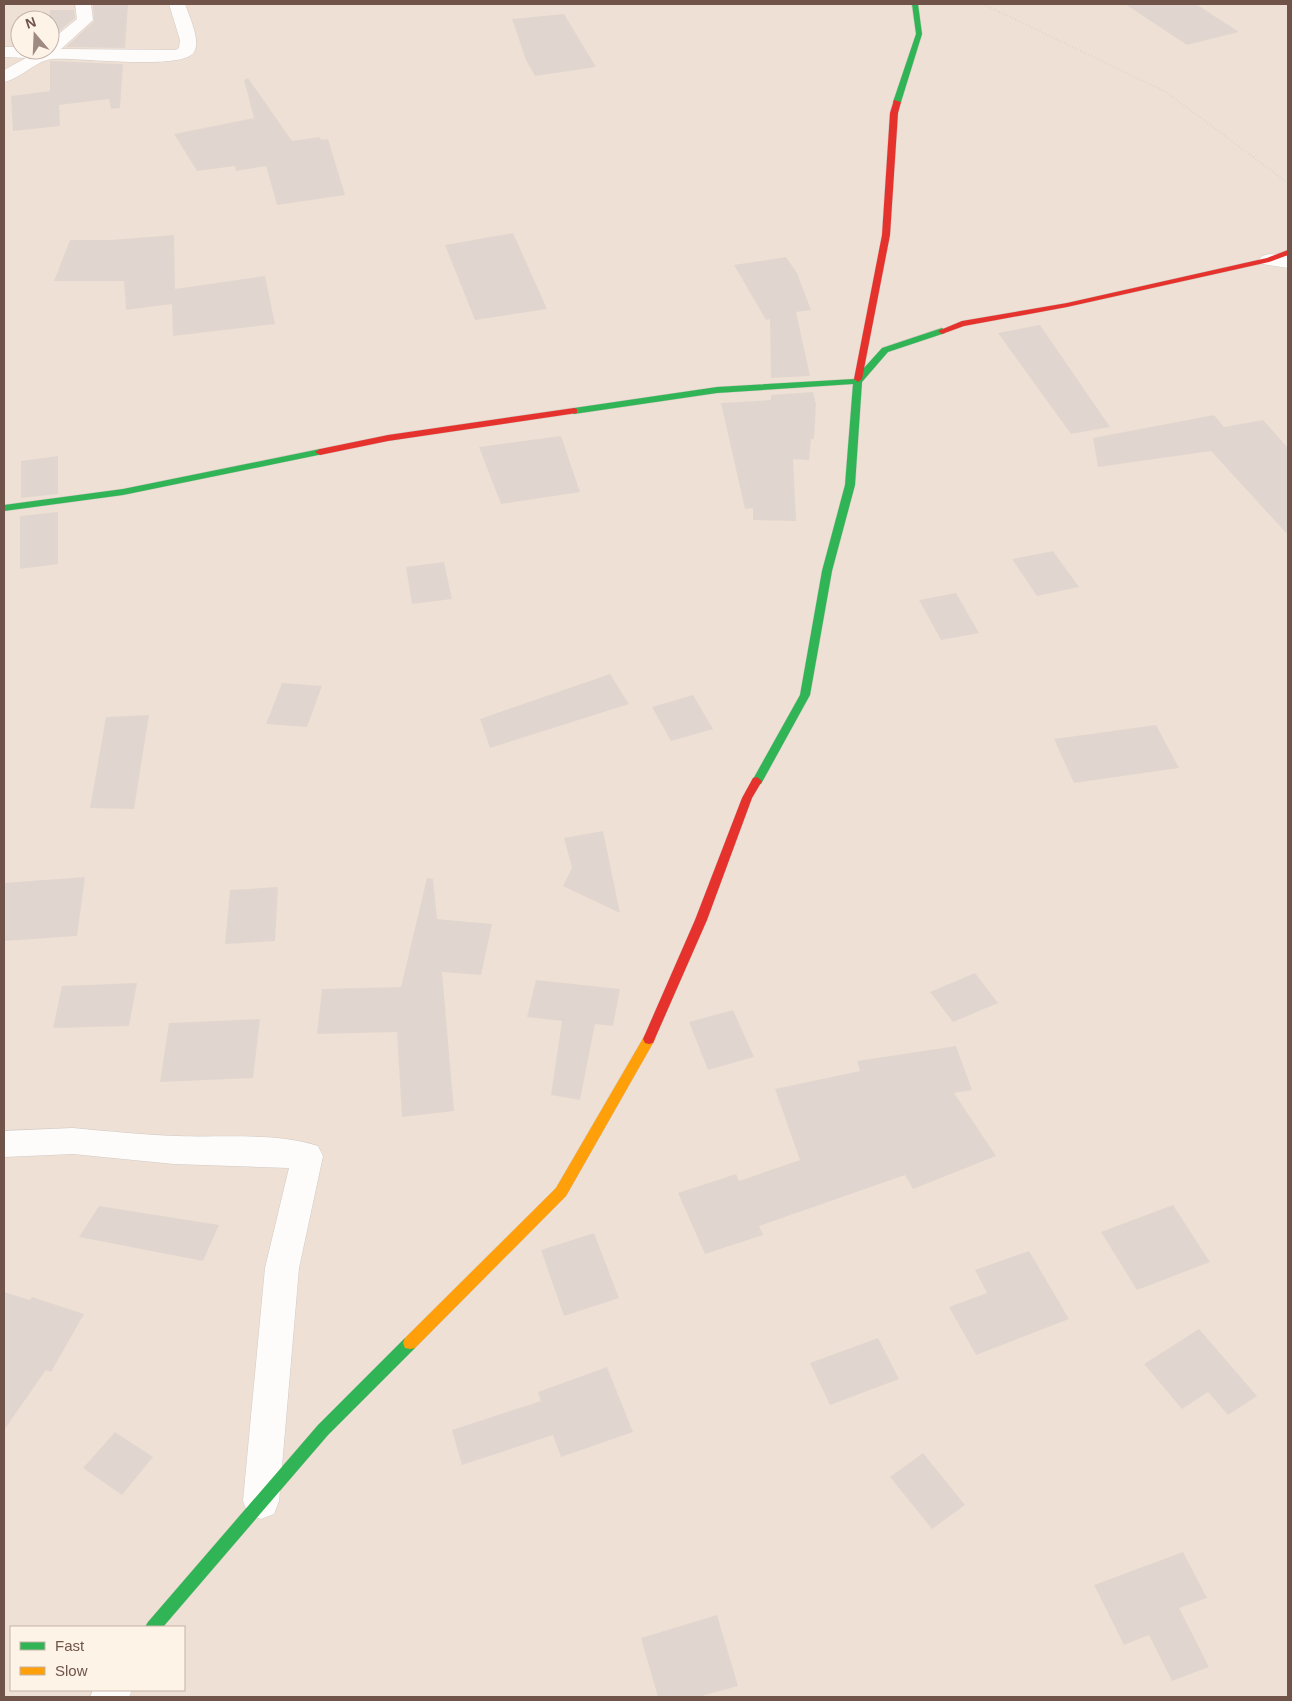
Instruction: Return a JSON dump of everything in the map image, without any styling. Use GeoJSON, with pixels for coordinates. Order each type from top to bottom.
{"type":"FeatureCollection","features":[{"type":"Feature","properties":{"kind":"street"},"geometry":{"type":"LineString","coordinates":[[60,41],[84,20],[83,4]]}},
{"type":"Feature","properties":{"kind":"street"},"geometry":{"type":"LineString","coordinates":[[60,54],[162,57],[180,55],[187,50],[188,40],[177,4]]}},
{"type":"Feature","properties":{"kind":"street"},"geometry":{"type":"LineString","coordinates":[[154,1626],[323,1430],[561,1192],[642,1054],[701,920],[747,798],[805,695],[827,572],[850,486],[858,381],[886,235],[894,113],[919,34],[915,4]]}},
{"type":"Feature","properties":{"kind":"street"},"geometry":{"type":"LineString","coordinates":[[4,77],[34,60]]}},
{"type":"Feature","properties":{"kind":"street"},"geometry":{"type":"LineString","coordinates":[[4,508],[54,504],[150,487],[388,438],[717,390],[858,381],[885,350],[962,324],[1067,305],[1279,261],[1288,252]]}},
{"type":"Feature","properties":{"kind":"street"},"geometry":{"type":"LineString","coordinates":[[4,1144],[74,1142],[174,1150],[269,1152],[307,1156],[282,1268],[261,1501]]}},
{"type":"Feature","properties":{"kind":"path"},"geometry":{"type":"LineString","coordinates":[[983,4],[1166,92],[1288,184]]}},
{"type":"Feature","properties":{"kind":"shaded area"},"geometry":{"type":"Polygon","coordinates":[[[4,4],[1288,4],[1288,1697],[4,1697],[4,4]]]}},
{"type":"Feature","properties":{"kind":"building"},"geometry":{"type":"Polygon","coordinates":[[[93,4],[128,4],[125,48],[66,47],[94,21],[93,4]]]}},
{"type":"Feature","properties":{"kind":"building"},"geometry":{"type":"Polygon","coordinates":[[[1125,4],[1196,4],[1239,32],[1187,45],[1125,4]]]}},
{"type":"Feature","properties":{"kind":"building"},"geometry":{"type":"Polygon","coordinates":[[[60,10],[74,10],[75,18],[60,31],[60,10]]]}},
{"type":"Feature","properties":{"kind":"building"},"geometry":{"type":"Polygon","coordinates":[[[564,14],[596,67],[535,76],[526,60],[512,19],[564,14]]]}},
{"type":"Feature","properties":{"kind":"building"},"geometry":{"type":"Polygon","coordinates":[[[50,61],[123,64],[120,108],[111,109],[109,99],[59,105],[60,126],[13,131],[11,96],[50,91],[50,61]]]}},
{"type":"Feature","properties":{"kind":"building"},"geometry":{"type":"Polygon","coordinates":[[[248,78],[292,141],[320,137],[321,140],[328,139],[345,195],[277,205],[266,166],[236,171],[235,166],[197,171],[174,134],[254,118],[244,80],[248,78]]]}},
{"type":"Feature","properties":{"kind":"building"},"geometry":{"type":"Polygon","coordinates":[[[513,233],[547,309],[475,320],[445,245],[513,233]]]}},
{"type":"Feature","properties":{"kind":"building"},"geometry":{"type":"Polygon","coordinates":[[[174,235],[175,289],[265,276],[275,324],[173,336],[172,304],[126,310],[124,281],[54,281],[70,240],[111,240],[174,235]]]}},
{"type":"Feature","properties":{"kind":"building"},"geometry":{"type":"Polygon","coordinates":[[[786,257],[797,273],[811,310],[796,312],[810,376],[771,378],[770,319],[766,320],[734,265],[786,257]]]}},
{"type":"Feature","properties":{"kind":"building"},"geometry":{"type":"Polygon","coordinates":[[[1040,325],[1110,427],[1071,434],[998,333],[1040,325]]]}},
{"type":"Feature","properties":{"kind":"building"},"geometry":{"type":"Polygon","coordinates":[[[813,392],[816,404],[814,439],[811,439],[809,460],[793,459],[796,521],[753,520],[753,508],[745,509],[721,403],[771,400],[771,395],[813,392]]]}},
{"type":"Feature","properties":{"kind":"building"},"geometry":{"type":"Polygon","coordinates":[[[1214,415],[1224,427],[1263,420],[1288,448],[1288,535],[1211,451],[1098,467],[1093,438],[1214,415]]]}},
{"type":"Feature","properties":{"kind":"building"},"geometry":{"type":"Polygon","coordinates":[[[561,436],[580,492],[501,504],[479,447],[561,436]]]}},
{"type":"Feature","properties":{"kind":"building"},"geometry":{"type":"Polygon","coordinates":[[[58,456],[58,494],[21,498],[21,461],[58,456]]]}},
{"type":"Feature","properties":{"kind":"building"},"geometry":{"type":"Polygon","coordinates":[[[58,512],[58,564],[20,569],[20,516],[58,512]]]}},
{"type":"Feature","properties":{"kind":"building"},"geometry":{"type":"Polygon","coordinates":[[[1053,551],[1079,587],[1037,596],[1012,559],[1053,551]]]}},
{"type":"Feature","properties":{"kind":"building"},"geometry":{"type":"Polygon","coordinates":[[[444,562],[452,599],[412,604],[406,567],[444,562]]]}},
{"type":"Feature","properties":{"kind":"building"},"geometry":{"type":"Polygon","coordinates":[[[956,593],[979,633],[941,640],[919,600],[956,593]]]}},
{"type":"Feature","properties":{"kind":"building"},"geometry":{"type":"Polygon","coordinates":[[[610,674],[629,704],[490,748],[480,719],[610,674]]]}},
{"type":"Feature","properties":{"kind":"building"},"geometry":{"type":"Polygon","coordinates":[[[282,683],[322,686],[307,727],[266,724],[282,683]]]}},
{"type":"Feature","properties":{"kind":"building"},"geometry":{"type":"Polygon","coordinates":[[[693,695],[713,729],[671,741],[652,707],[693,695]]]}},
{"type":"Feature","properties":{"kind":"building"},"geometry":{"type":"Polygon","coordinates":[[[149,715],[134,809],[90,808],[106,717],[149,715]]]}},
{"type":"Feature","properties":{"kind":"building"},"geometry":{"type":"Polygon","coordinates":[[[1156,725],[1179,768],[1074,783],[1054,739],[1156,725]]]}},
{"type":"Feature","properties":{"kind":"building"},"geometry":{"type":"Polygon","coordinates":[[[603,831],[620,913],[563,886],[572,868],[564,838],[603,831]]]}},
{"type":"Feature","properties":{"kind":"building"},"geometry":{"type":"Polygon","coordinates":[[[85,877],[77,936],[4,941],[4,883],[85,877]]]}},
{"type":"Feature","properties":{"kind":"building"},"geometry":{"type":"Polygon","coordinates":[[[427,878],[433,879],[437,919],[492,924],[481,975],[442,972],[454,1111],[402,1117],[397,1032],[317,1034],[322,989],[401,987],[427,878]]]}},
{"type":"Feature","properties":{"kind":"building"},"geometry":{"type":"Polygon","coordinates":[[[278,887],[275,941],[225,944],[230,890],[278,887]]]}},
{"type":"Feature","properties":{"kind":"building"},"geometry":{"type":"Polygon","coordinates":[[[975,973],[998,1003],[953,1022],[930,992],[975,973]]]}},
{"type":"Feature","properties":{"kind":"building"},"geometry":{"type":"Polygon","coordinates":[[[536,980],[620,989],[613,1026],[595,1024],[580,1100],[551,1095],[562,1021],[527,1017],[536,980]]]}},
{"type":"Feature","properties":{"kind":"building"},"geometry":{"type":"Polygon","coordinates":[[[137,983],[129,1026],[53,1028],[62,986],[137,983]]]}},
{"type":"Feature","properties":{"kind":"building"},"geometry":{"type":"Polygon","coordinates":[[[733,1010],[754,1057],[708,1070],[689,1022],[733,1010]]]}},
{"type":"Feature","properties":{"kind":"building"},"geometry":{"type":"Polygon","coordinates":[[[260,1019],[253,1078],[160,1082],[169,1023],[260,1019]]]}},
{"type":"Feature","properties":{"kind":"building"},"geometry":{"type":"Polygon","coordinates":[[[956,1046],[972,1090],[954,1093],[996,1156],[913,1189],[905,1175],[759,1226],[763,1235],[705,1254],[678,1193],[736,1174],[739,1181],[800,1160],[775,1089],[860,1071],[857,1061],[956,1046]]]}},
{"type":"Feature","properties":{"kind":"building"},"geometry":{"type":"Polygon","coordinates":[[[1173,1205],[1210,1262],[1137,1290],[1101,1232],[1173,1205]]]}},
{"type":"Feature","properties":{"kind":"building"},"geometry":{"type":"Polygon","coordinates":[[[99,1206],[219,1225],[203,1261],[79,1237],[99,1206]]]}},
{"type":"Feature","properties":{"kind":"building"},"geometry":{"type":"Polygon","coordinates":[[[594,1233],[619,1298],[564,1316],[541,1250],[594,1233]]]}},
{"type":"Feature","properties":{"kind":"building"},"geometry":{"type":"Polygon","coordinates":[[[1029,1251],[1069,1319],[976,1355],[949,1307],[987,1293],[975,1270],[1029,1251]]]}},
{"type":"Feature","properties":{"kind":"building"},"geometry":{"type":"Polygon","coordinates":[[[4,1292],[30,1300],[32,1297],[84,1314],[51,1372],[46,1370],[4,1430],[4,1292]]]}},
{"type":"Feature","properties":{"kind":"building"},"geometry":{"type":"Polygon","coordinates":[[[1199,1329],[1257,1396],[1228,1415],[1208,1392],[1182,1409],[1144,1364],[1199,1329]]]}},
{"type":"Feature","properties":{"kind":"building"},"geometry":{"type":"Polygon","coordinates":[[[878,1338],[899,1379],[830,1405],[810,1363],[878,1338]]]}},
{"type":"Feature","properties":{"kind":"building"},"geometry":{"type":"Polygon","coordinates":[[[607,1367],[633,1432],[561,1457],[553,1435],[462,1465],[452,1430],[541,1401],[538,1392],[607,1367]]]}},
{"type":"Feature","properties":{"kind":"building"},"geometry":{"type":"Polygon","coordinates":[[[115,1432],[153,1457],[122,1495],[83,1468],[115,1432]]]}},
{"type":"Feature","properties":{"kind":"building"},"geometry":{"type":"Polygon","coordinates":[[[923,1453],[965,1505],[932,1529],[890,1477],[923,1453]]]}},
{"type":"Feature","properties":{"kind":"building"},"geometry":{"type":"Polygon","coordinates":[[[1183,1552],[1207,1598],[1179,1608],[1209,1667],[1172,1681],[1149,1635],[1124,1645],[1094,1585],[1183,1552]]]}},
{"type":"Feature","properties":{"kind":"building"},"geometry":{"type":"Polygon","coordinates":[[[717,1615],[738,1686],[698,1697],[658,1697],[641,1638],[717,1615]]]}},
{"type":"Feature","properties":{"kind":"traffic: fast"},"geometry":{"type":"LineString","coordinates":[[897,102],[919,34],[915,4]]}},
{"type":"Feature","properties":{"kind":"traffic: fast"},"geometry":{"type":"LineString","coordinates":[[574,411],[717,390],[858,381],[885,350],[942,331]]}},
{"type":"Feature","properties":{"kind":"traffic: fast"},"geometry":{"type":"LineString","coordinates":[[757,781],[805,695],[827,571],[850,485],[858,379]]}},
{"type":"Feature","properties":{"kind":"traffic: fast"},"geometry":{"type":"LineString","coordinates":[[4,508],[84,499],[320,452]]}},
{"type":"Feature","properties":{"kind":"traffic: fast"},"geometry":{"type":"LineString","coordinates":[[154,1626],[323,1430],[410,1343]]}},
{"type":"Feature","properties":{"kind":"traffic: slow"},"geometry":{"type":"LineString","coordinates":[[410,1343],[561,1192],[649,1039]]}},
{"type":"Feature","properties":{"kind":"traffic: jam"},"geometry":{"type":"LineString","coordinates":[[858,379],[886,235],[894,113],[897,102]]}},
{"type":"Feature","properties":{"kind":"traffic: jam"},"geometry":{"type":"LineString","coordinates":[[942,331],[962,324],[1067,305],[1269,260],[1288,252]]}},
{"type":"Feature","properties":{"kind":"traffic: jam"},"geometry":{"type":"LineString","coordinates":[[320,452],[388,438],[574,411]]}},
{"type":"Feature","properties":{"kind":"traffic: jam"},"geometry":{"type":"LineString","coordinates":[[649,1039],[701,920],[747,798],[757,781]]}}]}
